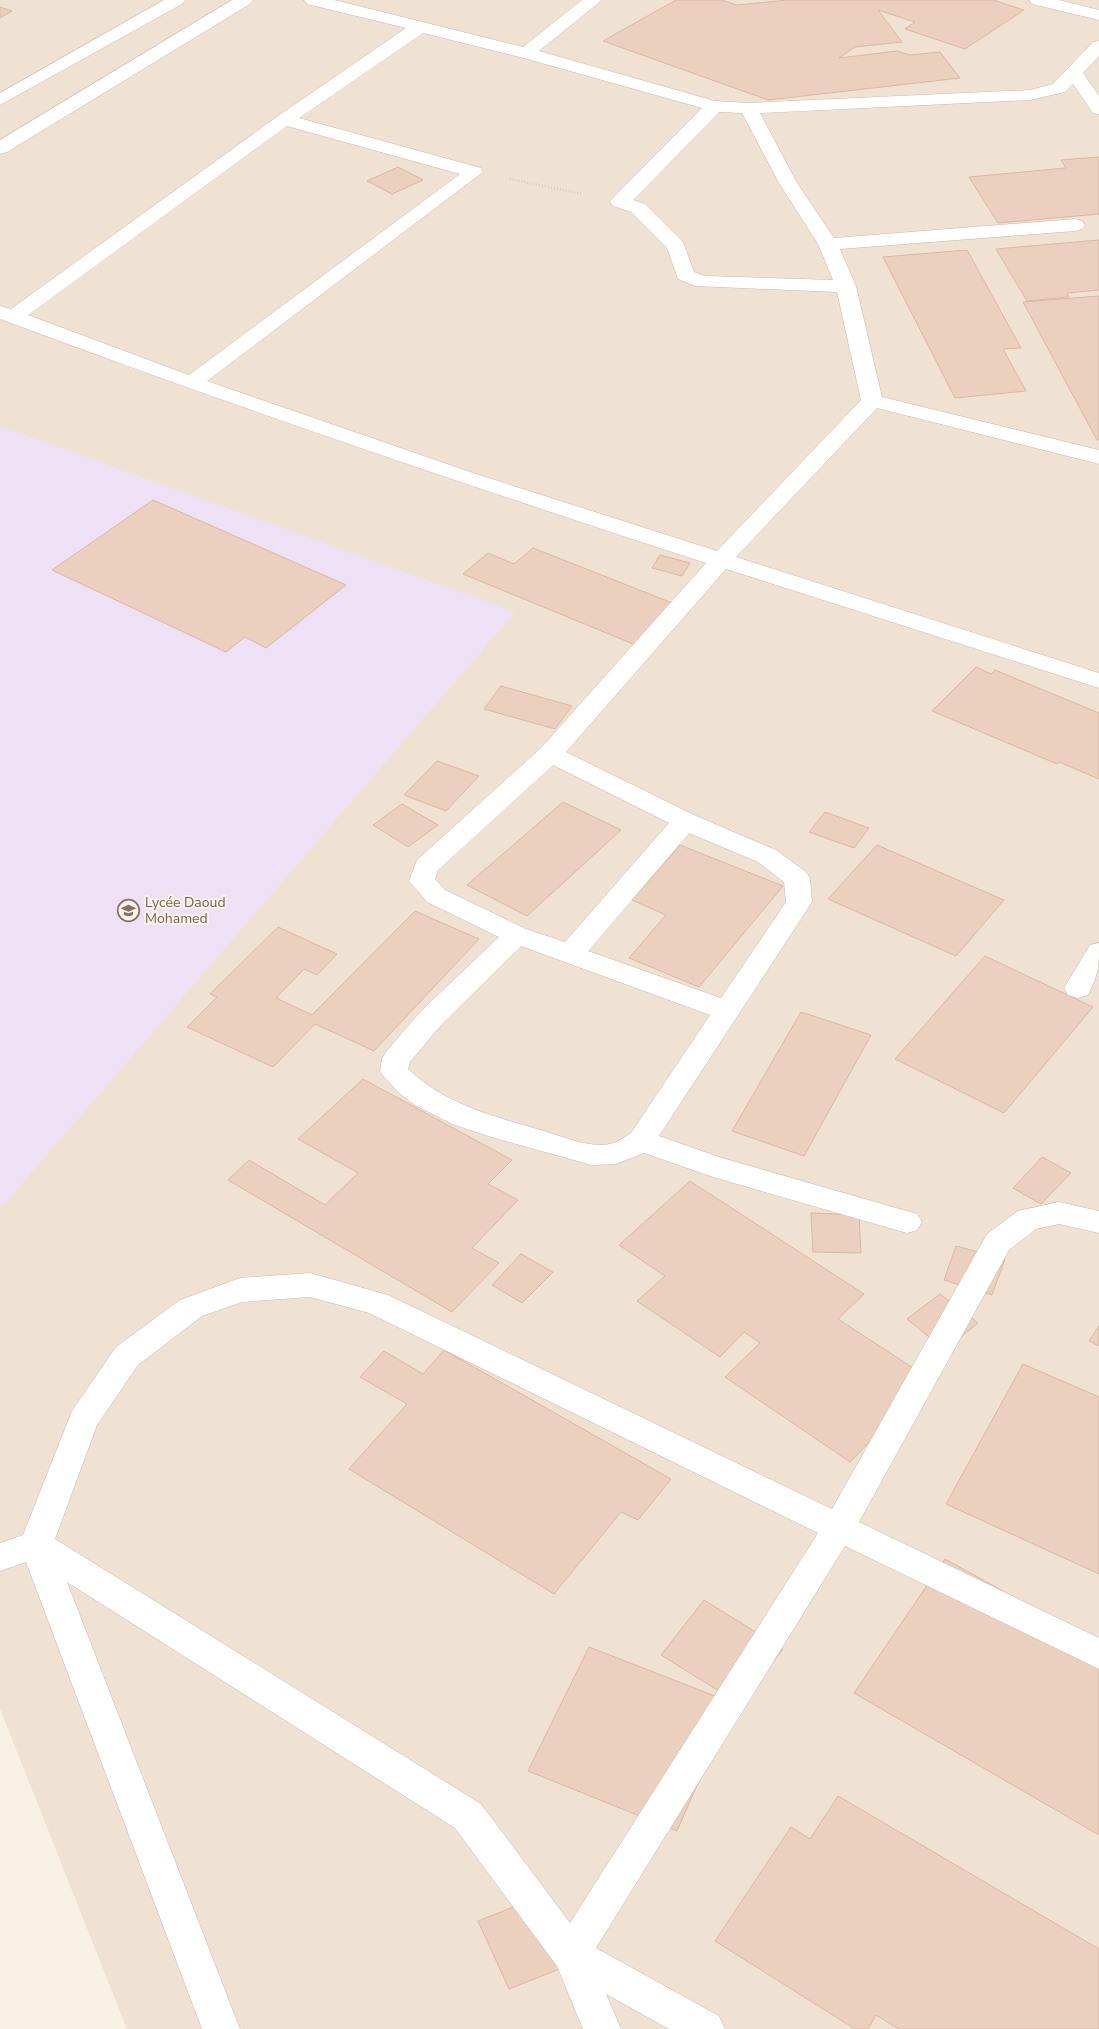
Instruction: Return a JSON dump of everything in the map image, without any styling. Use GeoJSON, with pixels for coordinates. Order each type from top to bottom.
{"type":"FeatureCollection","features":[{"type":"Feature","properties":{"kind":"street"},"geometry":{"type":"LineString","coordinates":[[0,100],[176,0]]}},
{"type":"Feature","properties":{"kind":"street"},"geometry":{"type":"LineString","coordinates":[[0,148],[244,0]]}},
{"type":"Feature","properties":{"kind":"street"},"geometry":{"type":"LineString","coordinates":[[313,0],[418,28],[526,52],[714,106],[748,108],[1021,96],[1059,88],[1075,74],[1099,46]]}},
{"type":"Feature","properties":{"kind":"street"},"geometry":{"type":"LineString","coordinates":[[526,52],[593,0]]}},
{"type":"Feature","properties":{"kind":"street"},"geometry":{"type":"LineString","coordinates":[[1038,0],[1099,15]]}},
{"type":"Feature","properties":{"kind":"street"},"geometry":{"type":"LineString","coordinates":[[7,314],[418,28]]}},
{"type":"Feature","properties":{"kind":"street"},"geometry":{"type":"LineString","coordinates":[[1075,74],[1099,109]]}},
{"type":"Feature","properties":{"kind":"street"},"geometry":{"type":"LineString","coordinates":[[714,106],[620,202],[638,208],[670,239],[676,246],[685,275],[702,282],[846,286]]}},
{"type":"Feature","properties":{"kind":"street"},"geometry":{"type":"LineString","coordinates":[[748,108],[788,183],[828,244],[846,286],[872,401]]}},
{"type":"Feature","properties":{"kind":"street"},"geometry":{"type":"LineString","coordinates":[[284,120],[474,172]]}},
{"type":"Feature","properties":{"kind":"street"},"geometry":{"type":"LineString","coordinates":[[191,383],[474,172]]}},
{"type":"Feature","properties":{"kind":"street"},"geometry":{"type":"LineString","coordinates":[[828,244],[1075,225]]}},
{"type":"Feature","properties":{"kind":"street"},"geometry":{"type":"LineString","coordinates":[[7,314],[191,383],[468,479],[1099,681]]}},
{"type":"Feature","properties":{"kind":"street"},"geometry":{"type":"LineString","coordinates":[[872,401],[1099,456]]}},
{"type":"Feature","properties":{"kind":"street"},"geometry":{"type":"LineString","coordinates":[[726,1010],[517,935],[436,896],[422,881],[426,866],[550,754],[722,559],[872,401]]}},
{"type":"Feature","properties":{"kind":"street"},"geometry":{"type":"LineString","coordinates":[[517,935],[431,1018],[396,1059],[394,1072],[403,1082],[433,1104],[479,1123],[598,1156],[622,1153],[641,1141],[799,902],[797,878],[766,856],[685,821],[550,754]]}},
{"type":"Feature","properties":{"kind":"street"},"geometry":{"type":"LineString","coordinates":[[571,953],[685,821]]}},
{"type":"Feature","properties":{"kind":"street"},"geometry":{"type":"LineString","coordinates":[[1078,988],[1099,952]]}},
{"type":"Feature","properties":{"kind":"street"},"geometry":{"type":"LineString","coordinates":[[641,1141],[713,1166],[907,1222]]}},
{"type":"Feature","properties":{"kind":"street"},"geometry":{"type":"LineString","coordinates":[[571,1954],[838,1528],[998,1242],[1028,1219],[1058,1213],[1099,1222]]}},
{"type":"Feature","properties":{"kind":"street"},"geometry":{"type":"LineString","coordinates":[[221,2029],[36,1545],[83,1420],[128,1356],[191,1308],[240,1290],[310,1285],[377,1302],[1099,1654]]}},
{"type":"Feature","properties":{"kind":"street"},"geometry":{"type":"LineString","coordinates":[[0,1557],[36,1545]]}},
{"type":"Feature","properties":{"kind":"street"},"geometry":{"type":"LineString","coordinates":[[36,1545],[468,1816],[571,1954],[602,2029]]}},
{"type":"Feature","properties":{"kind":"street"},"geometry":{"type":"LineString","coordinates":[[571,1954],[706,2029]]}},
{"type":"Feature","properties":{"kind":"path"},"geometry":{"type":"LineString","coordinates":[[474,172],[620,202]]}},
{"type":"Feature","properties":{"kind":"shaded area"},"geometry":{"type":"Polygon","coordinates":[[[0,0],[1099,0],[1099,2029],[127,2029],[0,1709],[0,0]]]}},
{"type":"Feature","properties":{"kind":"shaded area","name":"Lycée Daoud Mohamed"},"geometry":{"type":"Polygon","coordinates":[[[0,426],[515,612],[0,1209],[0,426]]]}},
{"type":"Feature","properties":{"kind":"building"},"geometry":{"type":"Polygon","coordinates":[[[676,0],[721,0],[737,5],[787,0],[993,0],[1024,10],[965,49],[905,29],[915,22],[878,10],[902,42],[855,47],[839,58],[897,51],[910,55],[940,52],[960,78],[768,100],[603,41],[676,0]]]}},
{"type":"Feature","properties":{"kind":"building"},"geometry":{"type":"Polygon","coordinates":[[[0,7],[12,11],[0,18],[0,7]]]}},
{"type":"Feature","properties":{"kind":"building"},"geometry":{"type":"Polygon","coordinates":[[[1099,157],[1099,214],[998,223],[969,177],[1066,168],[1061,160],[1099,157]]]}},
{"type":"Feature","properties":{"kind":"building"},"geometry":{"type":"Polygon","coordinates":[[[398,167],[423,180],[392,194],[367,181],[398,167]]]}},
{"type":"Feature","properties":{"kind":"building"},"geometry":{"type":"Polygon","coordinates":[[[1099,240],[1099,290],[1067,293],[1069,297],[1027,301],[996,249],[1099,240]]]}},
{"type":"Feature","properties":{"kind":"building"},"geometry":{"type":"Polygon","coordinates":[[[967,250],[1021,348],[1003,349],[1026,391],[955,398],[883,257],[967,250]]]}},
{"type":"Feature","properties":{"kind":"building"},"geometry":{"type":"Polygon","coordinates":[[[1099,296],[1099,440],[1097,440],[1023,302],[1099,296]]]}},
{"type":"Feature","properties":{"kind":"building"},"geometry":{"type":"Polygon","coordinates":[[[153,500],[346,585],[266,648],[245,637],[226,652],[52,570],[153,500]]]}},
{"type":"Feature","properties":{"kind":"building"},"geometry":{"type":"Polygon","coordinates":[[[533,548],[680,606],[638,646],[463,574],[488,553],[514,564],[533,548]]]}},
{"type":"Feature","properties":{"kind":"building"},"geometry":{"type":"Polygon","coordinates":[[[660,555],[690,563],[682,576],[652,568],[660,555]]]}},
{"type":"Feature","properties":{"kind":"building"},"geometry":{"type":"Polygon","coordinates":[[[976,667],[991,674],[995,670],[1099,713],[1099,779],[1059,762],[1057,764],[932,711],[976,667]]]}},
{"type":"Feature","properties":{"kind":"building"},"geometry":{"type":"Polygon","coordinates":[[[501,686],[572,706],[555,729],[484,709],[501,686]]]}},
{"type":"Feature","properties":{"kind":"building"},"geometry":{"type":"Polygon","coordinates":[[[437,761],[479,776],[446,811],[404,795],[437,761]]]}},
{"type":"Feature","properties":{"kind":"building"},"geometry":{"type":"Polygon","coordinates":[[[563,802],[621,830],[527,916],[467,885],[563,802]]]}},
{"type":"Feature","properties":{"kind":"building"},"geometry":{"type":"Polygon","coordinates":[[[402,804],[438,825],[408,847],[373,825],[402,804]]]}},
{"type":"Feature","properties":{"kind":"building"},"geometry":{"type":"Polygon","coordinates":[[[825,812],[869,828],[854,848],[809,832],[825,812]]]}},
{"type":"Feature","properties":{"kind":"building"},"geometry":{"type":"Polygon","coordinates":[[[680,845],[783,886],[699,987],[629,958],[666,915],[632,900],[680,845]]]}},
{"type":"Feature","properties":{"kind":"building"},"geometry":{"type":"Polygon","coordinates":[[[877,845],[1004,900],[956,956],[828,899],[877,845]]]}},
{"type":"Feature","properties":{"kind":"building"},"geometry":{"type":"Polygon","coordinates":[[[415,911],[479,939],[374,1051],[315,1024],[273,1067],[187,1027],[217,997],[210,994],[278,927],[337,954],[317,975],[304,969],[276,998],[312,1015],[415,911]]]}},
{"type":"Feature","properties":{"kind":"building"},"geometry":{"type":"Polygon","coordinates":[[[985,956],[1093,1007],[1004,1113],[895,1059],[985,956]]]}},
{"type":"Feature","properties":{"kind":"building"},"geometry":{"type":"Polygon","coordinates":[[[801,1012],[871,1035],[804,1156],[732,1131],[801,1012]]]}},
{"type":"Feature","properties":{"kind":"building"},"geometry":{"type":"Polygon","coordinates":[[[363,1079],[512,1160],[488,1184],[518,1200],[472,1248],[499,1263],[452,1312],[228,1180],[249,1160],[325,1205],[358,1173],[298,1139],[363,1079]]]}},
{"type":"Feature","properties":{"kind":"building"},"geometry":{"type":"Polygon","coordinates":[[[1042,1157],[1071,1173],[1041,1204],[1013,1188],[1042,1157]]]}},
{"type":"Feature","properties":{"kind":"building"},"geometry":{"type":"Polygon","coordinates":[[[690,1181],[864,1294],[838,1319],[930,1379],[850,1462],[725,1377],[760,1343],[744,1332],[720,1357],[637,1301],[665,1276],[619,1245],[690,1181]]]}},
{"type":"Feature","properties":{"kind":"building"},"geometry":{"type":"Polygon","coordinates":[[[811,1213],[859,1215],[861,1253],[813,1252],[811,1213]]]}},
{"type":"Feature","properties":{"kind":"building"},"geometry":{"type":"Polygon","coordinates":[[[956,1246],[1005,1259],[992,1295],[944,1280],[956,1246]]]}},
{"type":"Feature","properties":{"kind":"building"},"geometry":{"type":"Polygon","coordinates":[[[521,1254],[553,1272],[522,1303],[492,1285],[521,1254]]]}},
{"type":"Feature","properties":{"kind":"building"},"geometry":{"type":"Polygon","coordinates":[[[940,1294],[978,1323],[945,1350],[907,1319],[940,1294]]]}},
{"type":"Feature","properties":{"kind":"building"},"geometry":{"type":"Polygon","coordinates":[[[1099,1326],[1099,1346],[1089,1341],[1099,1326]]]}},
{"type":"Feature","properties":{"kind":"building"},"geometry":{"type":"Polygon","coordinates":[[[444,1350],[671,1479],[638,1520],[621,1512],[554,1594],[349,1469],[407,1404],[360,1377],[384,1351],[423,1374],[444,1350]]]}},
{"type":"Feature","properties":{"kind":"building"},"geometry":{"type":"Polygon","coordinates":[[[1023,1364],[1099,1397],[1099,1574],[946,1504],[1023,1364]]]}},
{"type":"Feature","properties":{"kind":"building"},"geometry":{"type":"Polygon","coordinates":[[[945,1559],[1099,1644],[1099,1835],[854,1693],[945,1559]]]}},
{"type":"Feature","properties":{"kind":"building"},"geometry":{"type":"Polygon","coordinates":[[[704,1600],[783,1649],[741,1705],[661,1655],[704,1600]]]}},
{"type":"Feature","properties":{"kind":"building"},"geometry":{"type":"Polygon","coordinates":[[[589,1647],[733,1703],[677,1831],[528,1771],[589,1647]]]}},
{"type":"Feature","properties":{"kind":"building"},"geometry":{"type":"Polygon","coordinates":[[[838,1796],[1099,1949],[1099,2029],[899,2029],[876,2015],[868,2029],[855,2029],[715,1941],[791,1827],[810,1839],[838,1796]]]}},
{"type":"Feature","properties":{"kind":"building"},"geometry":{"type":"Polygon","coordinates":[[[541,1896],[572,1964],[509,1989],[478,1921],[541,1896]]]}},
{"type":"Feature","properties":{"kind":"place","name":"Lycée Daoud Mohamed"},"geometry":{"type":"Point","coordinates":[129,910]}}]}
